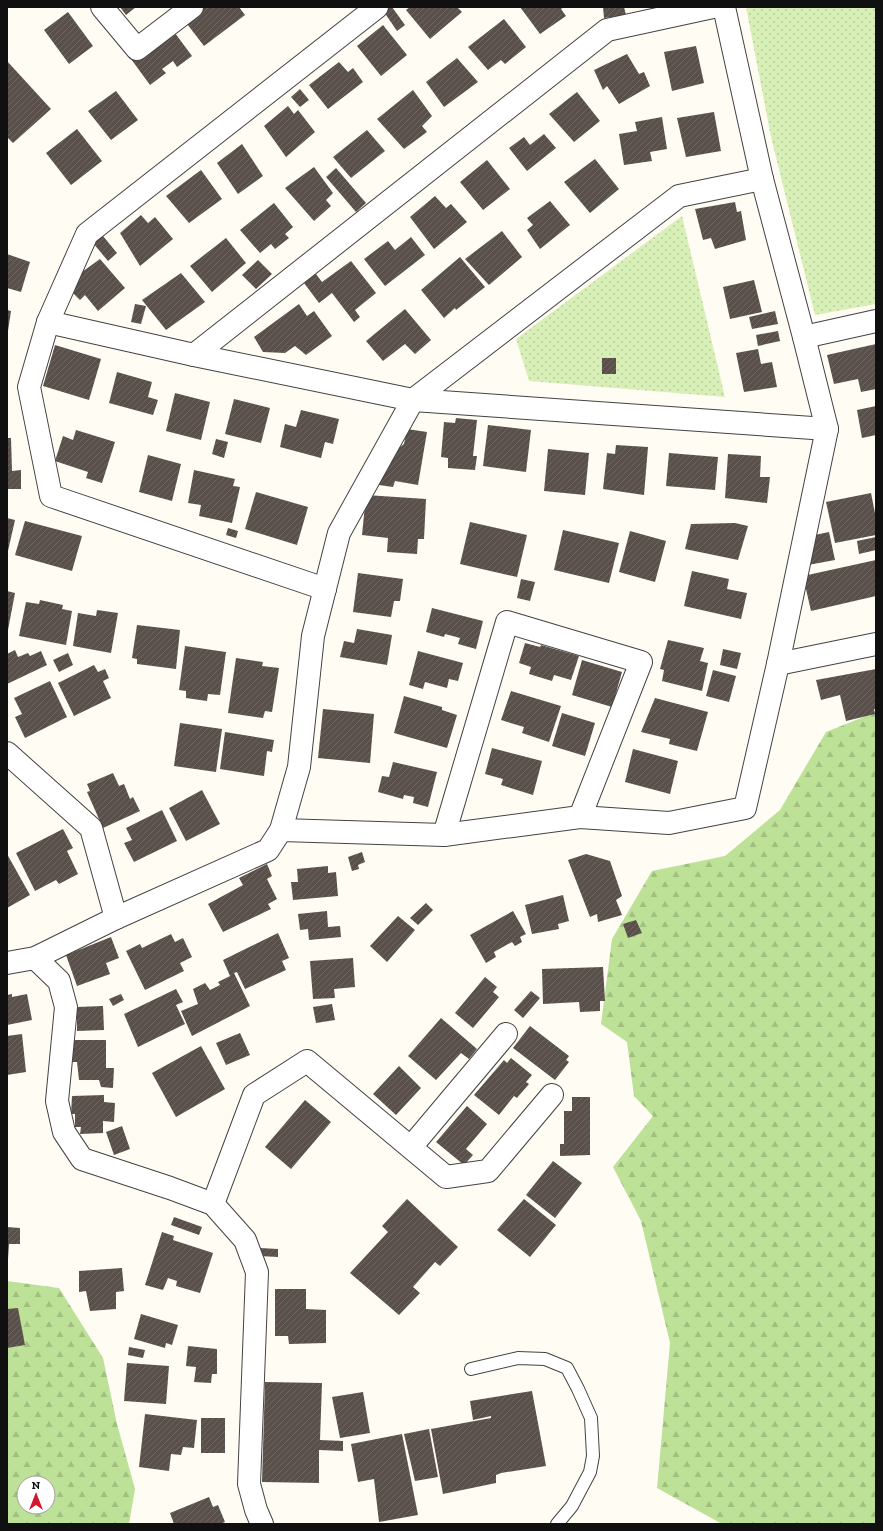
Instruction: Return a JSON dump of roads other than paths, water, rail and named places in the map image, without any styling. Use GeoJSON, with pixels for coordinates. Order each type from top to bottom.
{"type":"FeatureCollection","features":[{"type":"Feature","properties":{"kind":"street"},"geometry":{"type":"LineString","coordinates":[[102,7],[137,49],[192,7]]}},
{"type":"Feature","properties":{"kind":"street"},"geometry":{"type":"LineString","coordinates":[[325,589],[51,496],[29,387],[48,322],[87,234],[377,7]]}},
{"type":"Feature","properties":{"kind":"street"},"geometry":{"type":"LineString","coordinates":[[194,355],[607,30],[712,7]]}},
{"type":"Feature","properties":{"kind":"street"},"geometry":{"type":"LineString","coordinates":[[281,830],[444,835],[580,817],[669,823],[745,808],[778,664],[827,429],[762,179],[724,7]]}},
{"type":"Feature","properties":{"kind":"street"},"geometry":{"type":"LineString","coordinates":[[7,963],[35,958],[116,918],[268,850],[281,830],[299,767],[313,636],[339,533],[413,400],[679,196],[762,179]]}},
{"type":"Feature","properties":{"kind":"street"},"geometry":{"type":"LineString","coordinates":[[804,337],[876,321]]}},
{"type":"Feature","properties":{"kind":"street"},"geometry":{"type":"LineString","coordinates":[[48,322],[194,355],[413,400],[827,429]]}},
{"type":"Feature","properties":{"kind":"street"},"geometry":{"type":"LineString","coordinates":[[444,835],[507,622],[641,662],[580,817]]}},
{"type":"Feature","properties":{"kind":"street"},"geometry":{"type":"LineString","coordinates":[[778,664],[876,644]]}},
{"type":"Feature","properties":{"kind":"street"},"geometry":{"type":"LineString","coordinates":[[7,753],[91,828],[116,918]]}},
{"type":"Feature","properties":{"kind":"street"},"geometry":{"type":"LineString","coordinates":[[35,958],[59,981],[66,1007],[57,1102],[64,1132],[82,1159],[213,1204],[245,1240],[256,1272],[249,1484],[256,1510],[262,1524]]}},
{"type":"Feature","properties":{"kind":"street"},"geometry":{"type":"LineString","coordinates":[[411,1147],[506,1034]]}},
{"type":"Feature","properties":{"kind":"street"},"geometry":{"type":"LineString","coordinates":[[213,1204],[254,1095],[307,1061],[446,1177],[488,1171],[552,1095]]}},
{"type":"Feature","properties":{"kind":"lane"},"geometry":{"type":"LineString","coordinates":[[471,1369],[518,1358],[545,1359],[566,1368],[578,1389],[591,1418],[593,1456],[590,1472],[572,1506],[557,1524]]}}]}
